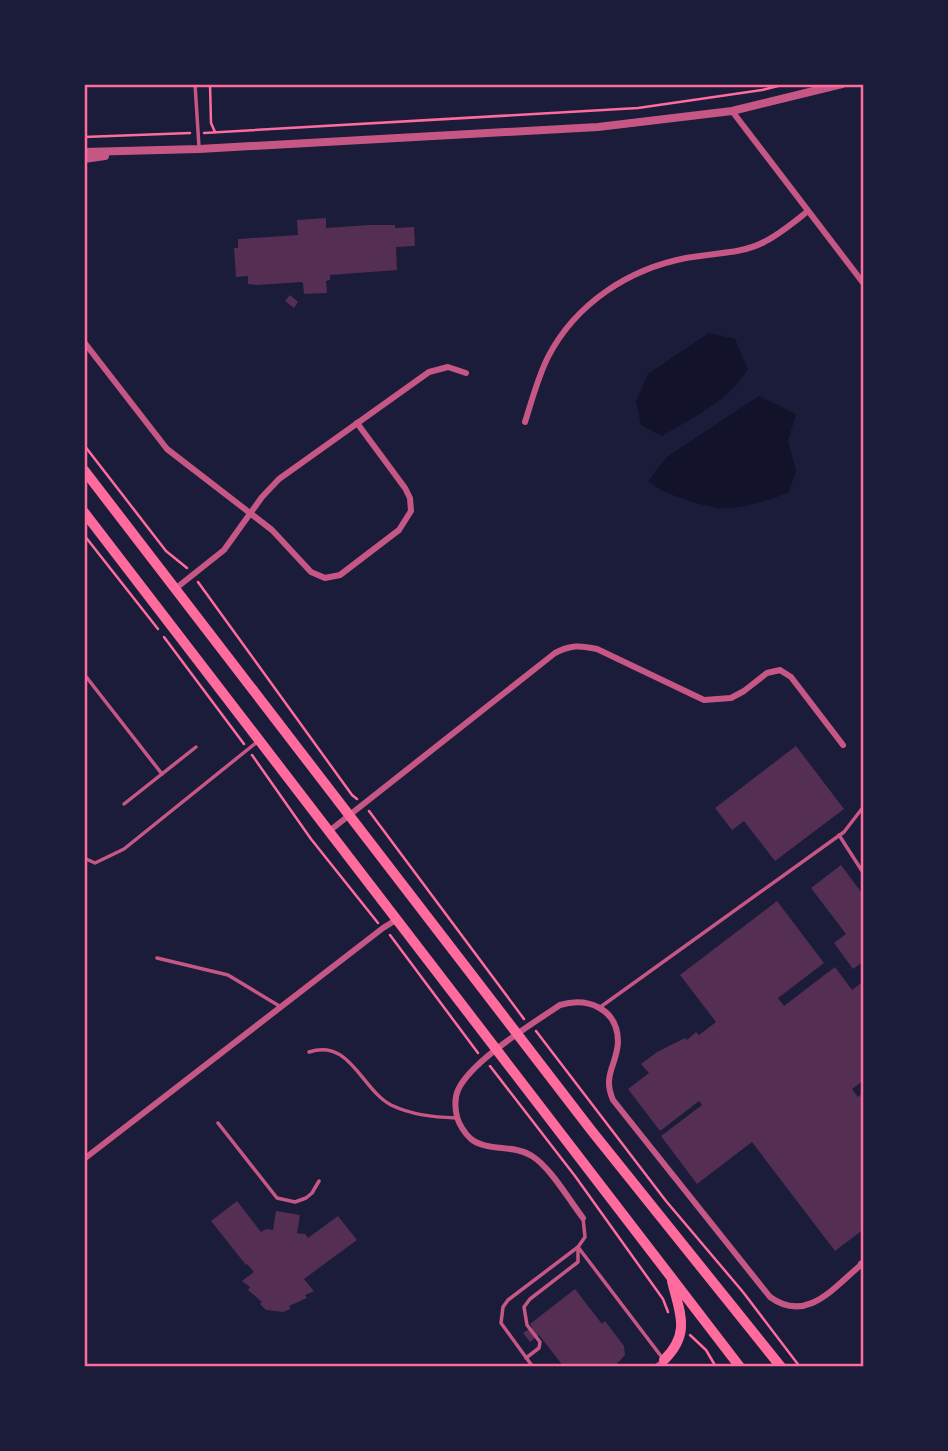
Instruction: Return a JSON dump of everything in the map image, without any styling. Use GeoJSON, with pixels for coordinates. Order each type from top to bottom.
{"type":"FeatureCollection","features":[{"type":"Feature","properties":{"kind":"main road"},"geometry":{"type":"LineString","coordinates":[[84,470],[517,1035],[781,1367]]}},
{"type":"Feature","properties":{"kind":"main road"},"geometry":{"type":"LineString","coordinates":[[84,512],[740,1367]]}},
{"type":"Feature","properties":{"kind":"main road"},"geometry":{"type":"LineString","coordinates":[[664,1360],[676,1348],[682,1332],[671,1277]]}},
{"type":"Feature","properties":{"kind":"street"},"geometry":{"type":"LineString","coordinates":[[84,152],[199,149],[598,127],[732,111],[842,84]]}},
{"type":"Feature","properties":{"kind":"street"},"geometry":{"type":"LineString","coordinates":[[732,111],[864,284]]}},
{"type":"Feature","properties":{"kind":"street"},"geometry":{"type":"LineString","coordinates":[[84,159],[146,150]]}},
{"type":"Feature","properties":{"kind":"street"},"geometry":{"type":"LineString","coordinates":[[525,422],[548,357],[583,310],[605,291],[658,264],[763,244],[808,211]]}},
{"type":"Feature","properties":{"kind":"street"},"geometry":{"type":"LineString","coordinates":[[84,342],[167,449],[282,538],[311,572],[325,578],[340,575],[399,530],[411,511],[410,498],[405,488],[357,423]]}},
{"type":"Feature","properties":{"kind":"street"},"geometry":{"type":"LineString","coordinates":[[175,589],[224,550],[279,479],[429,372],[448,367],[466,373]]}},
{"type":"Feature","properties":{"kind":"street"},"geometry":{"type":"LineString","coordinates":[[328,832],[555,653],[568,646],[583,645],[597,649],[704,700],[731,698],[773,670],[780,670],[791,677],[843,744]]}},
{"type":"Feature","properties":{"kind":"street"},"geometry":{"type":"LineString","coordinates":[[84,1159],[396,920]]}},
{"type":"Feature","properties":{"kind":"street"},"geometry":{"type":"LineString","coordinates":[[583,1218],[534,1157],[521,1150],[483,1144],[471,1139],[458,1123],[455,1105],[457,1092],[466,1077],[517,1035],[560,1005],[574,1001],[587,1002],[599,1008],[612,1020],[616,1030],[616,1053],[608,1078],[613,1100],[770,1297],[789,1307],[814,1303],[863,1265]]}},
{"type":"Feature","properties":{"kind":"lane"},"geometry":{"type":"LineString","coordinates":[[195,84],[199,149]]}},
{"type":"Feature","properties":{"kind":"lane"},"geometry":{"type":"LineString","coordinates":[[84,674],[162,774]]}},
{"type":"Feature","properties":{"kind":"lane"},"geometry":{"type":"LineString","coordinates":[[84,858],[95,863],[124,849],[259,741]]}},
{"type":"Feature","properties":{"kind":"lane"},"geometry":{"type":"LineString","coordinates":[[124,804],[196,747]]}},
{"type":"Feature","properties":{"kind":"lane"},"geometry":{"type":"LineString","coordinates":[[599,1008],[839,835],[864,806]]}},
{"type":"Feature","properties":{"kind":"lane"},"geometry":{"type":"LineString","coordinates":[[839,835],[864,874]]}},
{"type":"Feature","properties":{"kind":"lane"},"geometry":{"type":"LineString","coordinates":[[157,958],[228,975],[281,1007]]}},
{"type":"Feature","properties":{"kind":"lane"},"geometry":{"type":"LineString","coordinates":[[309,1052],[325,1050],[344,1056],[375,1093],[390,1104],[421,1115],[458,1118]]}},
{"type":"Feature","properties":{"kind":"lane"},"geometry":{"type":"LineString","coordinates":[[218,1122],[277,1198],[295,1202],[306,1198],[319,1181]]}},
{"type":"Feature","properties":{"kind":"lane"},"geometry":{"type":"LineString","coordinates":[[533,1367],[501,1323],[503,1307],[508,1300],[578,1247],[585,1237],[583,1218]]}},
{"type":"Feature","properties":{"kind":"lane"},"geometry":{"type":"LineString","coordinates":[[526,1358],[539,1348],[540,1342],[527,1325],[524,1307],[530,1299],[578,1262],[578,1247]]}},
{"type":"Feature","properties":{"kind":"lane"},"geometry":{"type":"LineString","coordinates":[[578,1247],[664,1360],[654,1367]]}},
{"type":"Feature","properties":{"kind":"path"},"geometry":{"type":"LineString","coordinates":[[209,84],[215,132],[638,108],[786,84]]}},
{"type":"Feature","properties":{"kind":"path"},"geometry":{"type":"LineString","coordinates":[[84,137],[183,134]]}},
{"type":"Feature","properties":{"kind":"path"},"geometry":{"type":"LineString","coordinates":[[84,445],[166,551],[187,568]]}},
{"type":"Feature","properties":{"kind":"path"},"geometry":{"type":"LineString","coordinates":[[84,536],[162,634],[311,839],[371,915],[396,940],[472,1045]]}},
{"type":"Feature","properties":{"kind":"path"},"geometry":{"type":"LineString","coordinates":[[545,1040],[666,1201],[743,1292],[800,1367]]}},
{"type":"Feature","properties":{"kind":"path"},"geometry":{"type":"LineString","coordinates":[[497,1074],[663,1300],[675,1330],[691,1336],[716,1367]]}},
{"type":"Feature","properties":{"kind":"shaded area"},"geometry":{"type":"Polygon","coordinates":[[[709,333],[735,339],[748,369],[740,380],[710,407],[662,436],[641,425],[636,401],[648,374],[709,333]]]}},
{"type":"Feature","properties":{"kind":"shaded area"},"geometry":{"type":"Polygon","coordinates":[[[759,396],[796,414],[788,441],[796,471],[789,492],[755,503],[720,508],[682,498],[661,490],[648,481],[667,457],[759,396]]]}},
{"type":"Feature","properties":{"kind":"building"},"geometry":{"type":"Polygon","coordinates":[[[326,218],[326,228],[369,225],[414,227],[415,246],[396,247],[397,270],[330,275],[330,280],[326,281],[327,293],[304,294],[301,282],[257,285],[248,284],[248,276],[236,277],[234,248],[238,248],[238,239],[298,235],[297,220],[326,218]]]}},
{"type":"Feature","properties":{"kind":"building"},"geometry":{"type":"Polygon","coordinates":[[[290,295],[298,302],[294,308],[285,301],[290,295]]]}},
{"type":"Feature","properties":{"kind":"building"},"geometry":{"type":"Polygon","coordinates":[[[796,746],[844,809],[775,861],[744,821],[732,830],[715,808],[796,746]]]}},
{"type":"Feature","properties":{"kind":"building"},"geometry":{"type":"Polygon","coordinates":[[[841,865],[864,896],[864,961],[853,969],[834,943],[846,934],[811,888],[841,865]]]}},
{"type":"Feature","properties":{"kind":"building"},"geometry":{"type":"Polygon","coordinates":[[[777,901],[824,963],[778,998],[784,1006],[835,967],[852,990],[864,981],[864,1080],[852,1089],[858,1097],[864,1092],[864,1210],[861,1212],[864,1229],[835,1251],[752,1142],[697,1184],[661,1136],[702,1105],[699,1101],[660,1131],[628,1089],[649,1073],[641,1064],[657,1052],[685,1038],[687,1040],[696,1032],[699,1035],[716,1022],[680,975],[777,901]]]}},
{"type":"Feature","properties":{"kind":"building"},"geometry":{"type":"Polygon","coordinates":[[[237,1201],[261,1232],[266,1229],[273,1230],[276,1211],[300,1215],[297,1233],[305,1234],[308,1238],[338,1216],[357,1240],[304,1279],[314,1291],[305,1295],[307,1298],[289,1306],[291,1309],[283,1312],[266,1310],[260,1304],[262,1302],[248,1290],[250,1287],[242,1281],[254,1272],[211,1221],[237,1201]]]}},
{"type":"Feature","properties":{"kind":"building"},"geometry":{"type":"Polygon","coordinates":[[[575,1289],[602,1324],[605,1321],[624,1346],[625,1355],[614,1367],[564,1367],[539,1335],[530,1342],[523,1333],[532,1327],[530,1324],[575,1289]]]}}]}
